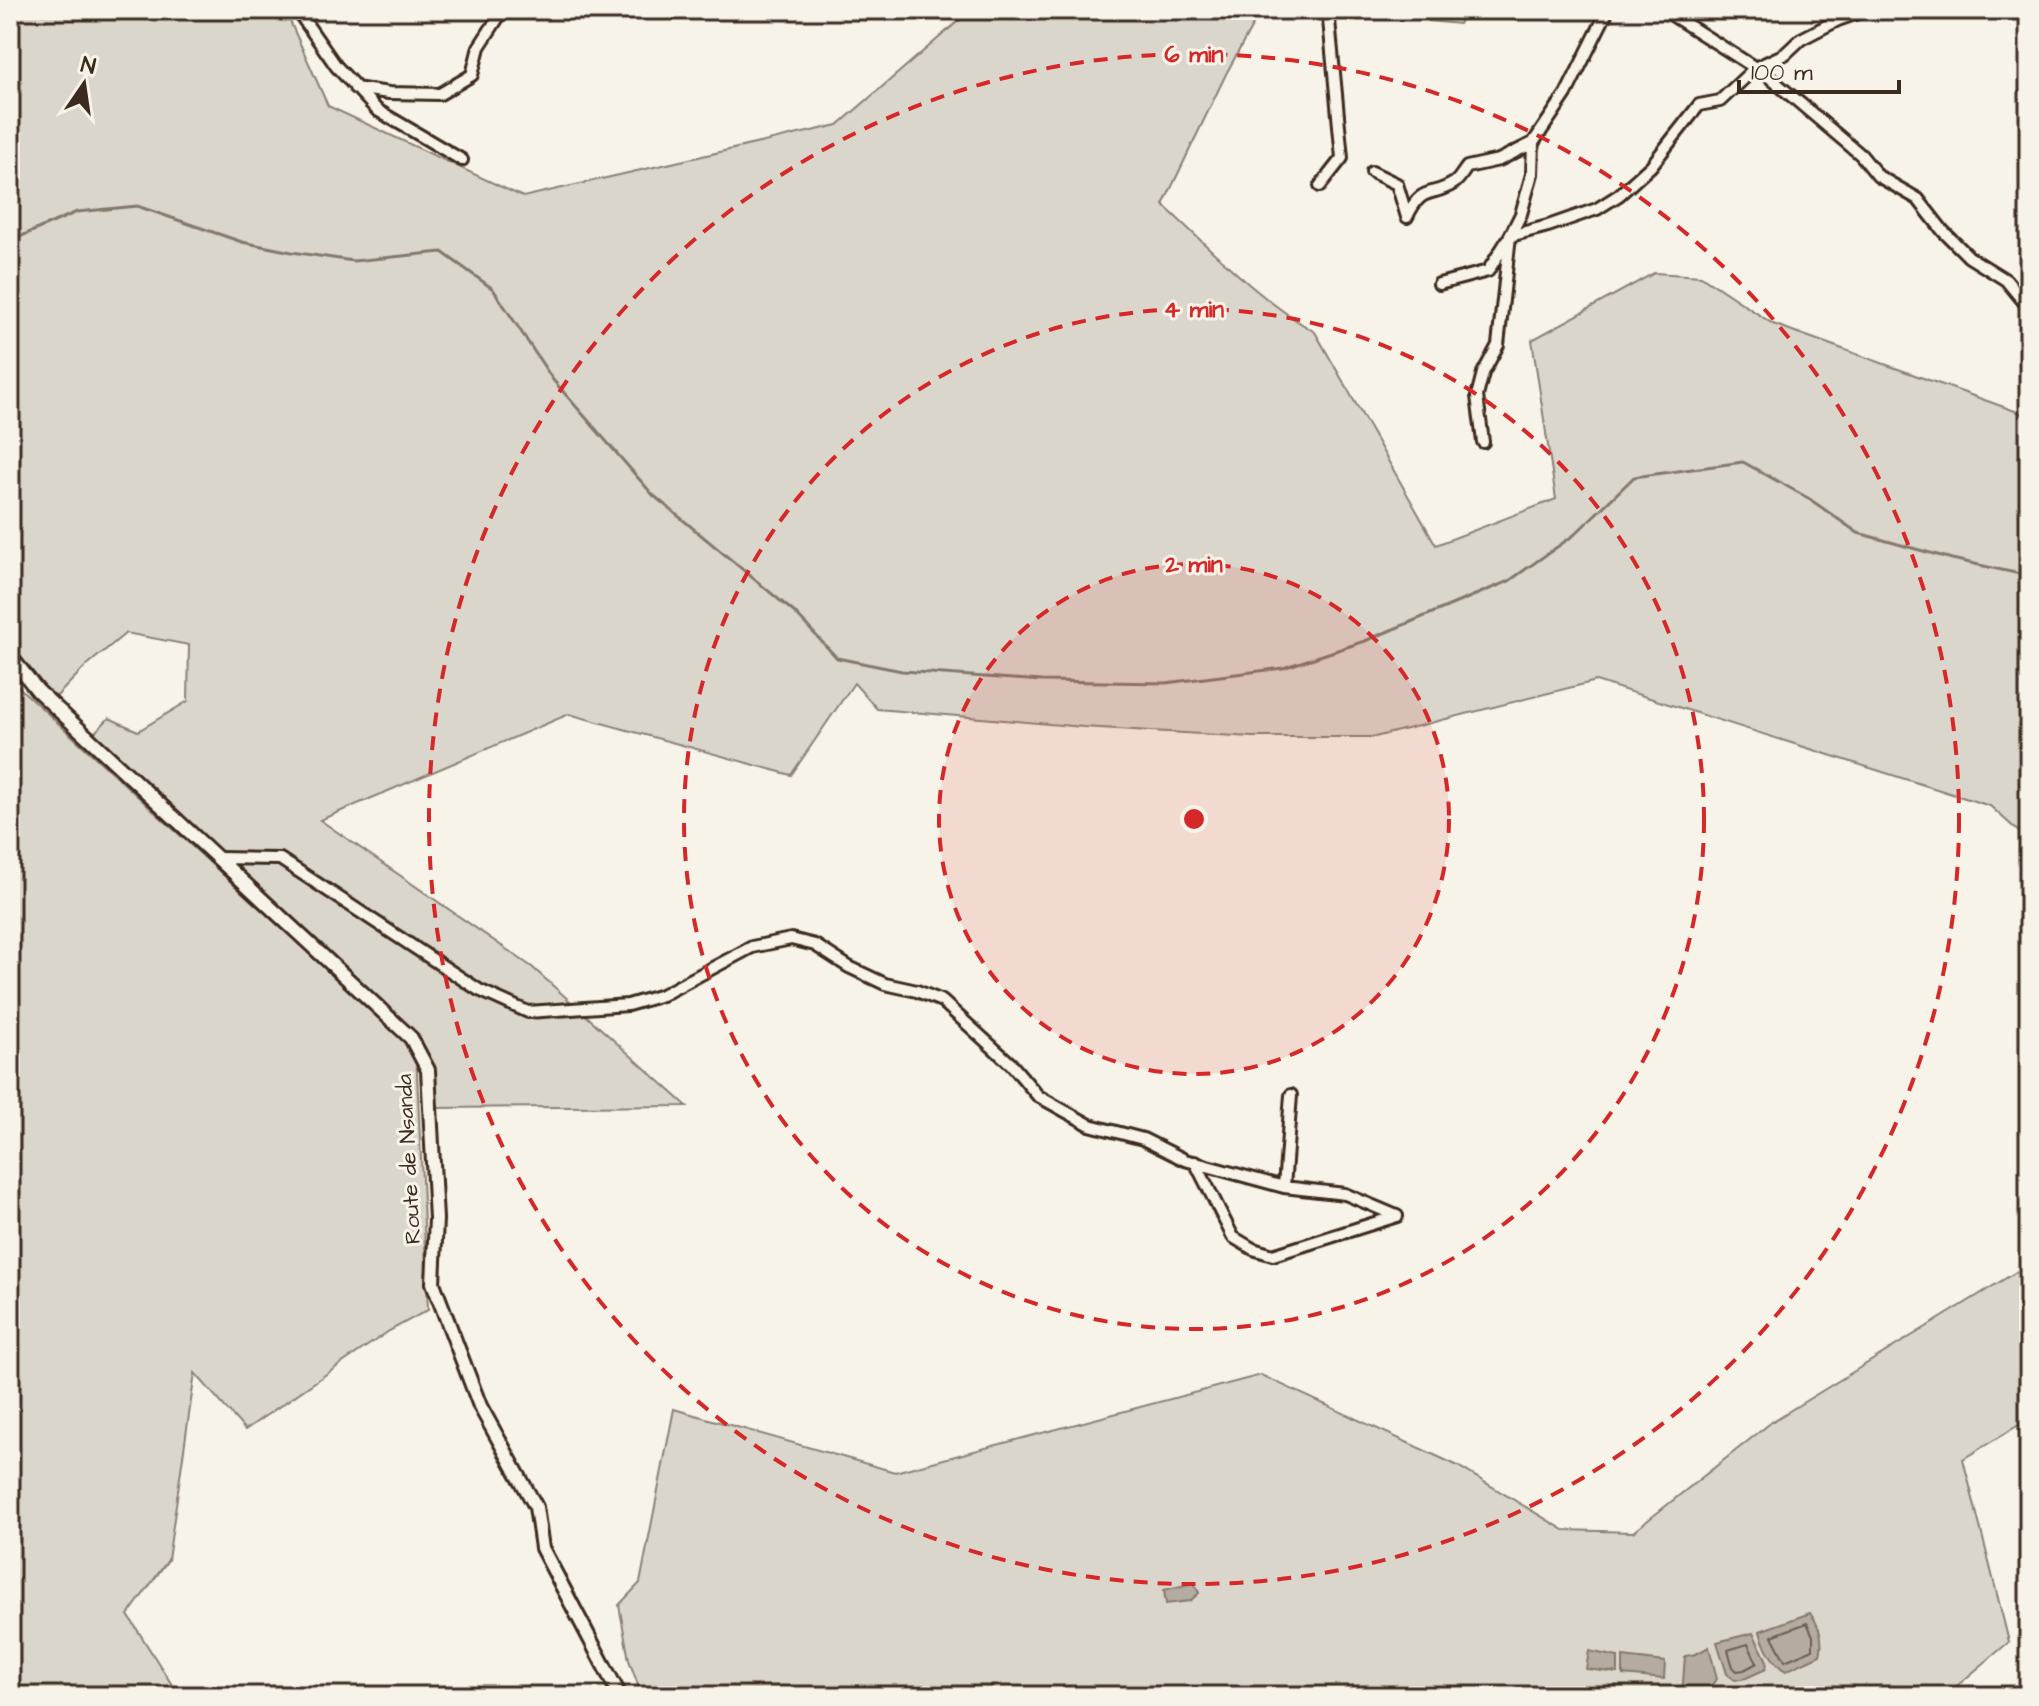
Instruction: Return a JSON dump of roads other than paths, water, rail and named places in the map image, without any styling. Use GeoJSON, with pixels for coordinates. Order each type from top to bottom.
{"type":"FeatureCollection","features":[{"type":"Feature","properties":{"kind":"street"},"geometry":{"type":"LineString","coordinates":[[297,10],[353,87],[377,110],[462,160]]}},
{"type":"Feature","properties":{"kind":"street"},"geometry":{"type":"LineString","coordinates":[[353,87],[389,93],[447,92],[472,75],[479,47],[503,10]]}},
{"type":"Feature","properties":{"kind":"street"},"geometry":{"type":"LineString","coordinates":[[1320,186],[1342,158],[1329,20],[1335,10]]}},
{"type":"Feature","properties":{"kind":"street"},"geometry":{"type":"LineString","coordinates":[[1372,172],[1397,184],[1407,217],[1413,204],[1424,193],[1455,183],[1467,167],[1499,160],[1533,143],[1566,94],[1608,10]]}},
{"type":"Feature","properties":{"kind":"street"},"geometry":{"type":"LineString","coordinates":[[1664,10],[1768,76],[1861,155],[1878,176],[1918,199],[1969,257],[2006,280],[2029,308]]}},
{"type":"Feature","properties":{"kind":"street"},"geometry":{"type":"LineString","coordinates":[[1510,236],[1597,209],[1619,195],[1651,166],[1699,105],[1720,101],[1755,68],[1785,54],[1801,39],[1866,10]]}},
{"type":"Feature","properties":{"kind":"street"},"geometry":{"type":"LineString","coordinates":[[1439,284],[1488,271],[1521,214],[1532,174],[1533,143]]}},
{"type":"Feature","properties":{"kind":"street"},"geometry":{"type":"LineString","coordinates":[[1483,442],[1477,396],[1483,373],[1498,345],[1510,236]]}},
{"type":"Feature","properties":{"kind":"street","name":"Route de Nsanda"},"geometry":{"type":"LineString","coordinates":[[10,656],[38,691],[411,1038],[428,1070],[436,1219],[433,1283],[480,1406],[536,1507],[542,1548],[620,1696]]}},
{"type":"Feature","properties":{"kind":"street"},"geometry":{"type":"LineString","coordinates":[[217,858],[280,859],[479,990],[528,1012],[628,1005],[662,995],[752,947],[791,939],[815,945],[849,967],[885,984],[917,991],[942,1001],[979,1032],[1038,1096],[1090,1125],[1143,1139],[1195,1162],[1284,1187],[1345,1194],[1397,1216],[1273,1255],[1253,1249],[1233,1237],[1195,1162]]}},
{"type":"Feature","properties":{"kind":"street"},"geometry":{"type":"LineString","coordinates":[[1284,1187],[1291,1095]]}},
{"type":"Feature","properties":{"kind":"water"},"geometry":{"type":"Polygon","coordinates":[[[1194,1583],[1199,1593],[1190,1601],[1166,1604],[1164,1590],[1194,1583]]]}},
{"type":"Feature","properties":{"kind":"water"},"geometry":{"type":"Polygon","coordinates":[[[1810,1613],[1820,1633],[1820,1655],[1786,1671],[1770,1654],[1760,1631],[1810,1613]]]}},
{"type":"Feature","properties":{"kind":"water"},"geometry":{"type":"Polygon","coordinates":[[[1753,1633],[1767,1661],[1766,1669],[1735,1680],[1727,1674],[1717,1642],[1753,1633]]]}},
{"type":"Feature","properties":{"kind":"water"},"geometry":{"type":"Polygon","coordinates":[[[1709,1647],[1717,1679],[1703,1694],[1682,1696],[1685,1656],[1709,1647]]]}},
{"type":"Feature","properties":{"kind":"water"},"geometry":{"type":"Polygon","coordinates":[[[1589,1651],[1618,1657],[1618,1673],[1586,1669],[1589,1651]]]}},
{"type":"Feature","properties":{"kind":"water"},"geometry":{"type":"Polygon","coordinates":[[[1623,1657],[1665,1662],[1664,1679],[1623,1675],[1623,1657]]]}},
{"type":"Feature","properties":{"kind":"waterway"},"geometry":{"type":"LineString","coordinates":[[10,241],[77,212],[137,206],[242,242],[292,252],[353,261],[442,252],[493,289],[553,380],[653,495],[795,613],[837,658],[902,671],[1042,681],[1166,683],[1283,668],[1365,641],[1509,581],[1574,535],[1634,477],[1743,462],[1808,498],[1858,533],[2029,576]]}}]}
